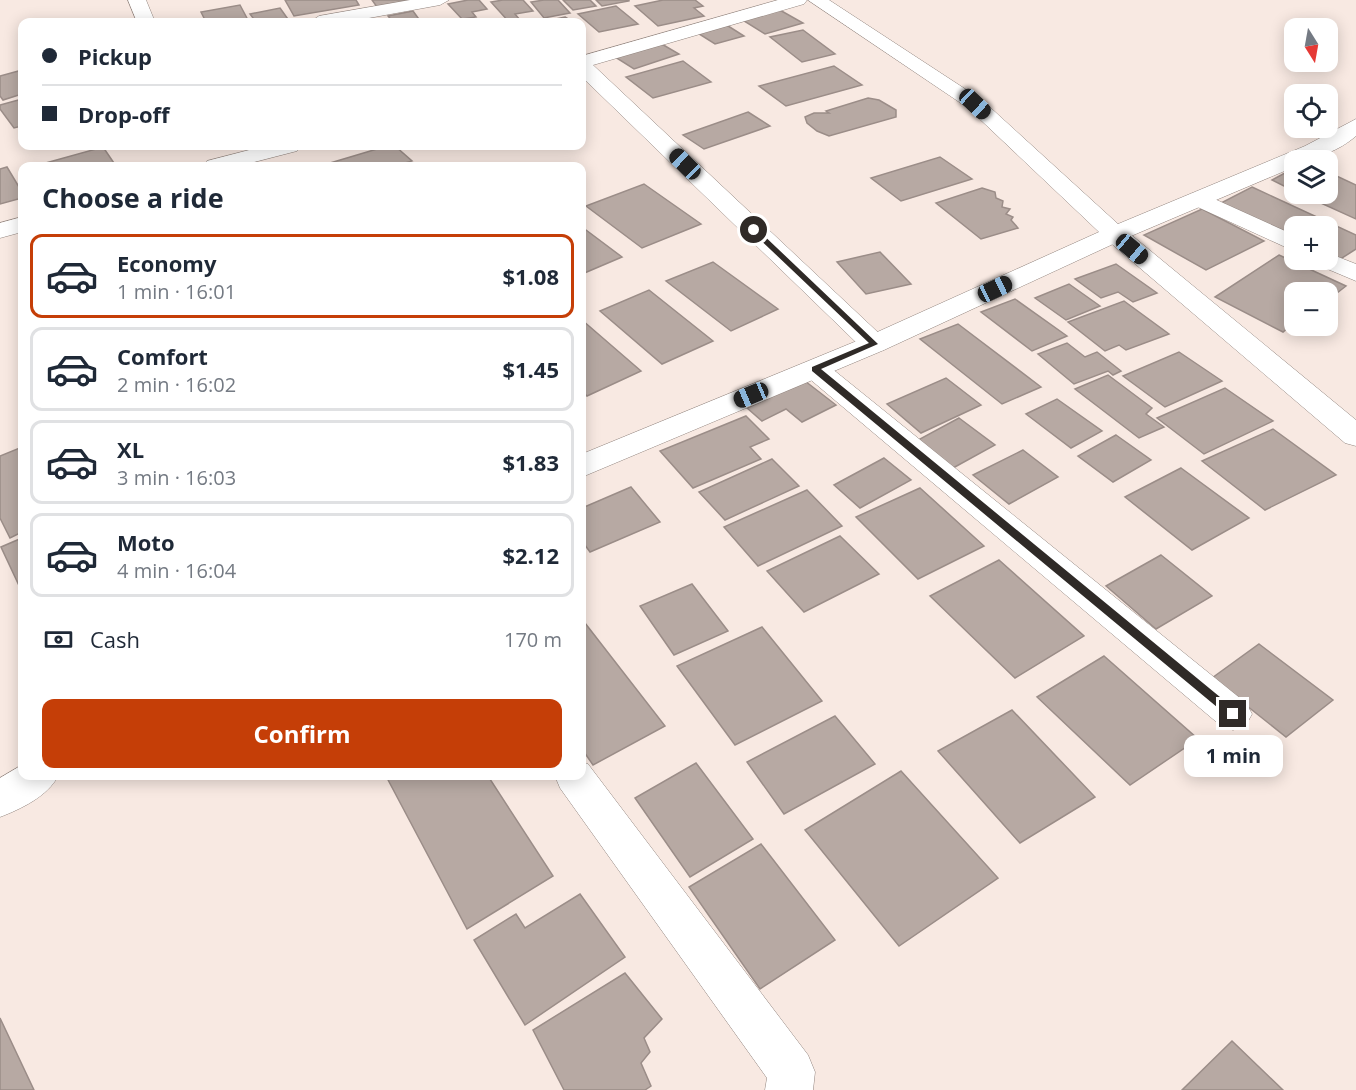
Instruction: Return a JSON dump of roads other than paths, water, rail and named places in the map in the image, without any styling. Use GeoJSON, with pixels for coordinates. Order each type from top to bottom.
{"type":"FeatureCollection","features":[{"type":"Feature","properties":{"kind":"street"},"geometry":{"type":"LineString","coordinates":[[137,0],[144,18]]}},
{"type":"Feature","properties":{"kind":"street"},"geometry":{"type":"LineString","coordinates":[[586,63],[798,0]]}},
{"type":"Feature","properties":{"kind":"street"},"geometry":{"type":"LineString","coordinates":[[817,0],[975,104],[1115,234],[1356,436]]}},
{"type":"Feature","properties":{"kind":"street"},"geometry":{"type":"LineString","coordinates":[[347,18],[442,4]]}},
{"type":"Feature","properties":{"kind":"street"},"geometry":{"type":"LineString","coordinates":[[586,68],[874,344]]}},
{"type":"Feature","properties":{"kind":"street"},"geometry":{"type":"LineString","coordinates":[[586,464],[874,344],[1115,234],[1352,134]]}},
{"type":"Feature","properties":{"kind":"street"},"geometry":{"type":"LineString","coordinates":[[212,162],[270,150]]}},
{"type":"Feature","properties":{"kind":"street"},"geometry":{"type":"LineString","coordinates":[[1199,199],[1284,239]]}},
{"type":"Feature","properties":{"kind":"street"},"geometry":{"type":"LineString","coordinates":[[0,231],[18,226]]}},
{"type":"Feature","properties":{"kind":"street"},"geometry":{"type":"LineString","coordinates":[[1338,265],[1356,273]]}},
{"type":"Feature","properties":{"kind":"street"},"geometry":{"type":"LineString","coordinates":[[815,369],[1233,714]]}},
{"type":"Feature","properties":{"kind":"street"},"geometry":{"type":"LineString","coordinates":[[0,799],[31,780]]}},
{"type":"Feature","properties":{"kind":"street"},"geometry":{"type":"LineString","coordinates":[[577,780],[791,1072],[789,1090]]}}]}
